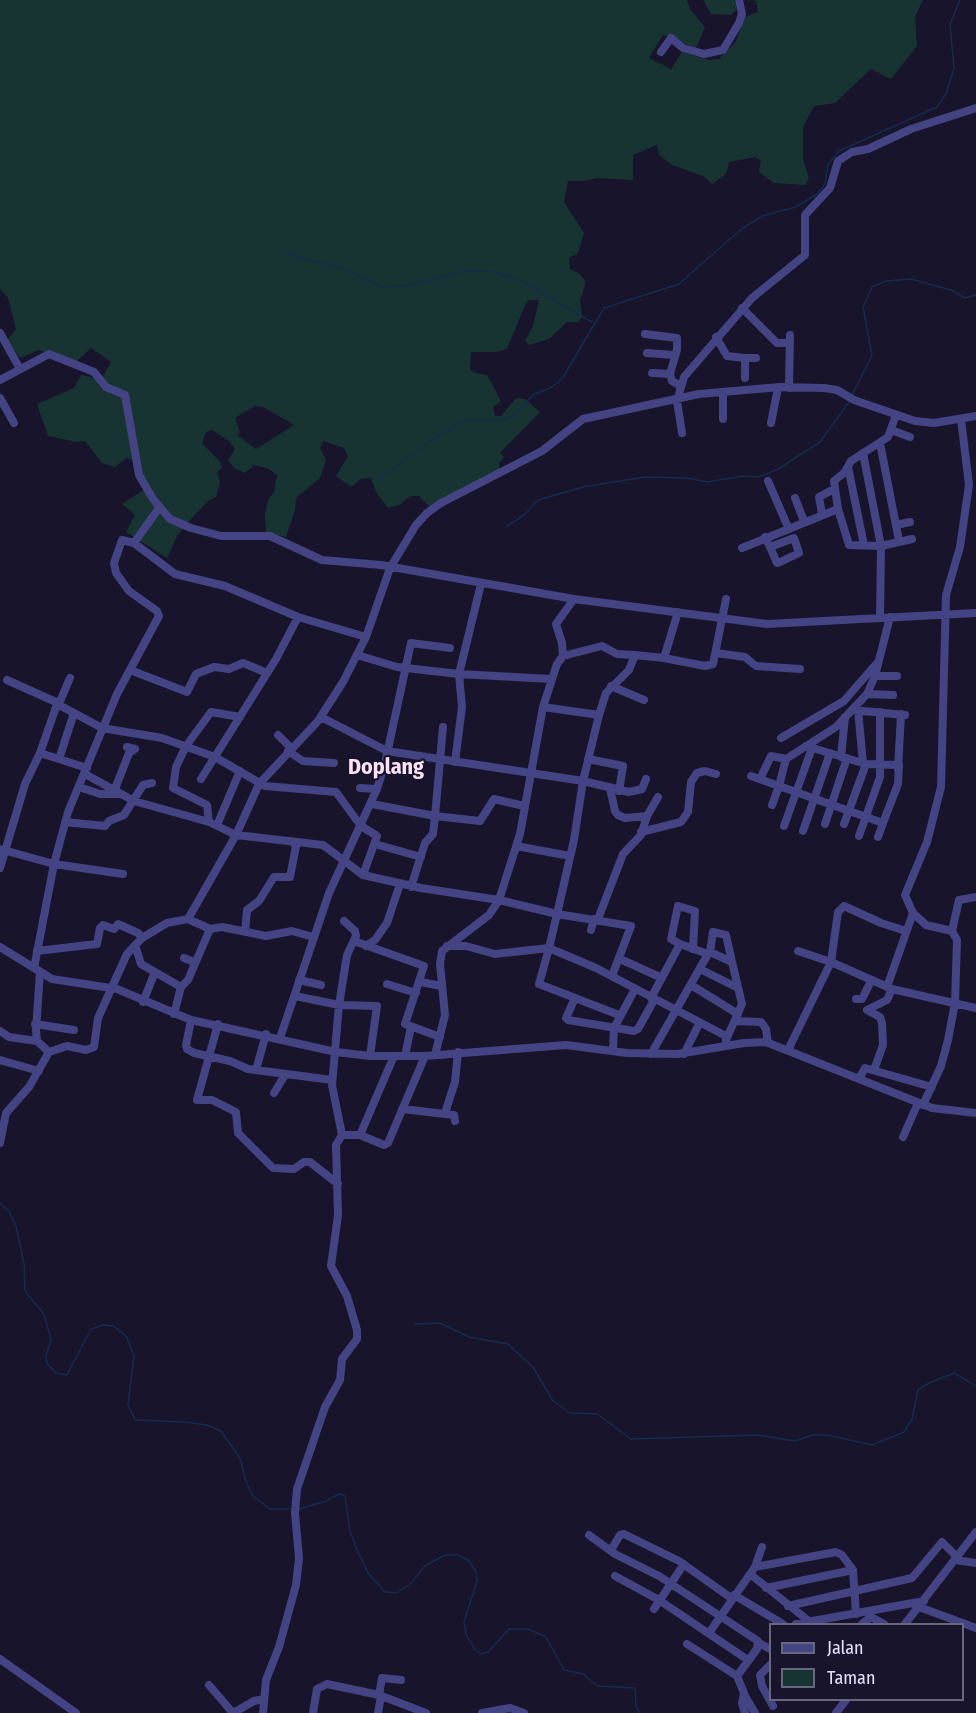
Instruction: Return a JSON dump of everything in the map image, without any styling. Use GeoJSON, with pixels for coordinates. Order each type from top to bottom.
{"type":"FeatureCollection","features":[{"type":"Feature","properties":{"kind":"street"},"geometry":{"type":"LineString","coordinates":[[662,52],[671,38],[683,48],[698,53],[712,54],[723,50],[740,23],[742,14],[739,0]]}},
{"type":"Feature","properties":{"kind":"street"},"geometry":{"type":"LineString","coordinates":[[682,434],[678,401],[684,377],[742,308],[805,255],[805,215],[830,188],[838,161],[852,152],[868,148],[911,129],[976,108]]}},
{"type":"Feature","properties":{"kind":"street"},"geometry":{"type":"LineString","coordinates":[[742,308],[777,343],[790,339],[789,388]]}},
{"type":"Feature","properties":{"kind":"street"},"geometry":{"type":"LineString","coordinates":[[0,333],[20,369]]}},
{"type":"Feature","properties":{"kind":"street"},"geometry":{"type":"LineString","coordinates":[[645,334],[675,337],[678,348],[670,374],[672,381],[681,386]]}},
{"type":"Feature","properties":{"kind":"street"},"geometry":{"type":"LineString","coordinates":[[716,337],[727,356],[756,358]]}},
{"type":"Feature","properties":{"kind":"street"},"geometry":{"type":"LineString","coordinates":[[647,353],[674,355]]}},
{"type":"Feature","properties":{"kind":"street"},"geometry":{"type":"LineString","coordinates":[[0,380],[51,354],[60,361],[94,372],[106,387],[125,396],[139,475],[159,508],[170,519],[191,528],[231,537],[270,536],[322,561],[390,568],[574,599],[767,624],[976,613]]}},
{"type":"Feature","properties":{"kind":"street"},"geometry":{"type":"LineString","coordinates":[[745,358],[745,378]]}},
{"type":"Feature","properties":{"kind":"street"},"geometry":{"type":"LineString","coordinates":[[652,373],[670,374]]}},
{"type":"Feature","properties":{"kind":"street"},"geometry":{"type":"LineString","coordinates":[[771,423],[778,388]]}},
{"type":"Feature","properties":{"kind":"street"},"geometry":{"type":"LineString","coordinates":[[188,919],[236,835],[259,784],[321,717],[357,655],[366,637],[390,568],[417,525],[427,513],[441,503],[542,451],[582,419],[615,410],[678,401],[699,394],[778,388],[837,390],[854,400],[922,423],[976,417]]}},
{"type":"Feature","properties":{"kind":"street"},"geometry":{"type":"LineString","coordinates":[[723,392],[723,419]]}},
{"type":"Feature","properties":{"kind":"street"},"geometry":{"type":"LineString","coordinates":[[0,398],[14,423]]}},
{"type":"Feature","properties":{"kind":"street"},"geometry":{"type":"LineString","coordinates":[[896,416],[891,430],[880,443],[848,465],[845,472],[834,481],[834,489],[846,543],[881,546],[912,539]]}},
{"type":"Feature","properties":{"kind":"street"},"geometry":{"type":"LineString","coordinates":[[952,931],[926,925],[913,913],[905,895],[927,842],[941,788],[946,596],[960,547],[969,484],[961,419]]}},
{"type":"Feature","properties":{"kind":"street"},"geometry":{"type":"LineString","coordinates":[[891,430],[910,437]]}},
{"type":"Feature","properties":{"kind":"street"},"geometry":{"type":"LineString","coordinates":[[880,443],[899,542]]}},
{"type":"Feature","properties":{"kind":"street"},"geometry":{"type":"LineString","coordinates":[[863,453],[881,546],[880,617]]}},
{"type":"Feature","properties":{"kind":"street"},"geometry":{"type":"LineString","coordinates":[[848,465],[864,545]]}},
{"type":"Feature","properties":{"kind":"street"},"geometry":{"type":"LineString","coordinates":[[768,481],[788,527]]}},
{"type":"Feature","properties":{"kind":"street"},"geometry":{"type":"LineString","coordinates":[[822,514],[819,497],[834,489]]}},
{"type":"Feature","properties":{"kind":"street"},"geometry":{"type":"LineString","coordinates":[[795,498],[804,521]]}},
{"type":"Feature","properties":{"kind":"street"},"geometry":{"type":"LineString","coordinates":[[134,543],[159,508]]}},
{"type":"Feature","properties":{"kind":"street"},"geometry":{"type":"LineString","coordinates":[[742,548],[788,527],[838,509]]}},
{"type":"Feature","properties":{"kind":"street"},"geometry":{"type":"LineString","coordinates":[[896,525],[910,522]]}},
{"type":"Feature","properties":{"kind":"street"},"geometry":{"type":"LineString","coordinates":[[765,537],[770,547]]}},
{"type":"Feature","properties":{"kind":"street"},"geometry":{"type":"LineString","coordinates":[[37,1041],[35,1024],[37,951],[54,864],[65,822],[102,728],[159,616],[157,611],[129,591],[115,570],[122,540],[134,543],[176,574],[225,586],[298,617],[366,637]]}},
{"type":"Feature","properties":{"kind":"street"},"geometry":{"type":"LineString","coordinates":[[455,762],[462,707],[459,674],[481,584]]}},
{"type":"Feature","properties":{"kind":"street"},"geometry":{"type":"LineString","coordinates":[[435,1055],[445,1015],[440,958],[447,946],[489,915],[499,900],[516,846],[543,707],[551,679],[563,656],[562,643],[556,624],[574,599]]}},
{"type":"Feature","properties":{"kind":"street"},"geometry":{"type":"LineString","coordinates":[[563,656],[600,646],[617,654],[664,658],[710,666],[716,653],[726,599]]}},
{"type":"Feature","properties":{"kind":"street"},"geometry":{"type":"LineString","coordinates":[[664,658],[678,612]]}},
{"type":"Feature","properties":{"kind":"street"},"geometry":{"type":"LineString","coordinates":[[201,779],[267,674],[298,617]]}},
{"type":"Feature","properties":{"kind":"street"},"geometry":{"type":"LineString","coordinates":[[760,779],[771,756],[786,759],[809,747],[855,710],[867,694],[875,676],[890,617]]}},
{"type":"Feature","properties":{"kind":"street"},"geometry":{"type":"LineString","coordinates":[[280,1038],[313,937],[344,860],[377,789],[412,642],[450,648]]}},
{"type":"Feature","properties":{"kind":"street"},"geometry":{"type":"LineString","coordinates":[[716,653],[745,657],[756,666],[800,669]]}},
{"type":"Feature","properties":{"kind":"street"},"geometry":{"type":"LineString","coordinates":[[357,655],[405,668],[459,674],[551,679]]}},
{"type":"Feature","properties":{"kind":"street"},"geometry":{"type":"LineString","coordinates":[[619,1016],[539,984],[570,856],[582,781],[599,715],[611,686],[628,670],[635,655]]}},
{"type":"Feature","properties":{"kind":"street"},"geometry":{"type":"LineString","coordinates":[[130,670],[187,692],[196,674],[214,667],[229,669],[243,663],[267,674]]}},
{"type":"Feature","properties":{"kind":"street"},"geometry":{"type":"LineString","coordinates":[[781,738],[844,701],[877,663]]}},
{"type":"Feature","properties":{"kind":"street"},"geometry":{"type":"LineString","coordinates":[[875,676],[897,676]]}},
{"type":"Feature","properties":{"kind":"street"},"geometry":{"type":"LineString","coordinates":[[0,868],[3,850],[17,808],[70,678]]}},
{"type":"Feature","properties":{"kind":"street"},"geometry":{"type":"LineString","coordinates":[[7,680],[102,728],[186,746],[240,771],[259,784],[336,792],[361,826],[376,834],[375,844],[363,875]]}},
{"type":"Feature","properties":{"kind":"street"},"geometry":{"type":"LineString","coordinates":[[611,686],[644,700]]}},
{"type":"Feature","properties":{"kind":"street"},"geometry":{"type":"LineString","coordinates":[[867,694],[893,695]]}},
{"type":"Feature","properties":{"kind":"street"},"geometry":{"type":"LineString","coordinates":[[543,707],[599,715]]}},
{"type":"Feature","properties":{"kind":"street"},"geometry":{"type":"LineString","coordinates":[[855,710],[903,715],[898,777]]}},
{"type":"Feature","properties":{"kind":"street"},"geometry":{"type":"LineString","coordinates":[[844,824],[865,764],[855,710]]}},
{"type":"Feature","properties":{"kind":"street"},"geometry":{"type":"LineString","coordinates":[[213,824],[207,805],[173,787],[176,767],[186,746],[212,712],[240,717]]}},
{"type":"Feature","properties":{"kind":"street"},"geometry":{"type":"LineString","coordinates":[[859,836],[880,777],[880,712]]}},
{"type":"Feature","properties":{"kind":"street"},"geometry":{"type":"LineString","coordinates":[[59,759],[74,713]]}},
{"type":"Feature","properties":{"kind":"street"},"geometry":{"type":"LineString","coordinates":[[321,717],[387,751],[582,781],[620,791],[639,791],[646,779]]}},
{"type":"Feature","properties":{"kind":"street"},"geometry":{"type":"LineString","coordinates":[[825,824],[844,758],[845,717]]}},
{"type":"Feature","properties":{"kind":"street"},"geometry":{"type":"LineString","coordinates":[[411,886],[425,842],[433,834],[443,727]]}},
{"type":"Feature","properties":{"kind":"street"},"geometry":{"type":"LineString","coordinates":[[118,791],[129,753],[135,749],[127,748],[133,733]]}},
{"type":"Feature","properties":{"kind":"street"},"geometry":{"type":"LineString","coordinates":[[278,735],[303,761],[333,763]]}},
{"type":"Feature","properties":{"kind":"street"},"geometry":{"type":"LineString","coordinates":[[803,831],[828,753],[823,735]]}},
{"type":"Feature","properties":{"kind":"street"},"geometry":{"type":"LineString","coordinates":[[809,747],[865,764],[898,765]]}},
{"type":"Feature","properties":{"kind":"street"},"geometry":{"type":"LineString","coordinates":[[784,826],[797,792],[809,747]]}},
{"type":"Feature","properties":{"kind":"street"},"geometry":{"type":"LineString","coordinates":[[40,753],[86,771],[134,801],[213,824],[236,835],[323,844],[363,875],[400,884],[499,900],[557,914],[631,926],[612,976]]}},
{"type":"Feature","properties":{"kind":"street"},"geometry":{"type":"LineString","coordinates":[[588,759],[623,766],[620,791]]}},
{"type":"Feature","properties":{"kind":"street"},"geometry":{"type":"LineString","coordinates":[[772,806],[786,759]]}},
{"type":"Feature","properties":{"kind":"street"},"geometry":{"type":"LineString","coordinates":[[878,837],[898,784],[898,765]]}},
{"type":"Feature","properties":{"kind":"street"},"geometry":{"type":"LineString","coordinates":[[213,824],[240,771]]}},
{"type":"Feature","properties":{"kind":"street"},"geometry":{"type":"LineString","coordinates":[[641,832],[681,822],[688,812],[691,782],[697,773],[705,771],[716,774]]}},
{"type":"Feature","properties":{"kind":"street"},"geometry":{"type":"LineString","coordinates":[[751,776],[883,823]]}},
{"type":"Feature","properties":{"kind":"street"},"geometry":{"type":"LineString","coordinates":[[65,822],[105,826],[109,821],[123,817],[143,785],[152,783]]}},
{"type":"Feature","properties":{"kind":"street"},"geometry":{"type":"LineString","coordinates":[[79,787],[100,794],[118,791]]}},
{"type":"Feature","properties":{"kind":"street"},"geometry":{"type":"LineString","coordinates":[[360,788],[377,789]]}},
{"type":"Feature","properties":{"kind":"street"},"geometry":{"type":"LineString","coordinates":[[610,789],[618,815],[638,818],[647,816]]}},
{"type":"Feature","properties":{"kind":"street"},"geometry":{"type":"LineString","coordinates":[[591,930],[623,854],[641,832],[658,797]]}},
{"type":"Feature","properties":{"kind":"street"},"geometry":{"type":"LineString","coordinates":[[372,804],[435,816],[481,820],[494,799],[524,806]]}},
{"type":"Feature","properties":{"kind":"street"},"geometry":{"type":"LineString","coordinates":[[245,932],[247,910],[259,901],[274,877],[290,878],[296,846],[291,840]]}},
{"type":"Feature","properties":{"kind":"street"},"geometry":{"type":"LineString","coordinates":[[375,844],[421,857]]}},
{"type":"Feature","properties":{"kind":"street"},"geometry":{"type":"LineString","coordinates":[[516,846],[570,856]]}},
{"type":"Feature","properties":{"kind":"street"},"geometry":{"type":"LineString","coordinates":[[3,850],[54,864],[123,874]]}},
{"type":"Feature","properties":{"kind":"street"},"geometry":{"type":"LineString","coordinates":[[366,946],[375,940],[387,923],[400,884]]}},
{"type":"Feature","properties":{"kind":"street"},"geometry":{"type":"LineString","coordinates":[[903,1137],[920,1104],[932,1087],[941,1066],[955,1004],[957,940],[952,931],[959,900],[976,897]]}},
{"type":"Feature","properties":{"kind":"street"},"geometry":{"type":"LineString","coordinates":[[693,949],[695,911],[678,906],[671,939],[693,949],[732,962]]}},
{"type":"Feature","properties":{"kind":"street"},"geometry":{"type":"LineString","coordinates":[[788,1050],[831,962],[838,912],[844,906],[881,923],[906,931]]}},
{"type":"Feature","properties":{"kind":"street"},"geometry":{"type":"LineString","coordinates":[[874,1070],[883,1045],[882,1023],[880,1017],[867,1010],[887,1000],[913,913]]}},
{"type":"Feature","properties":{"kind":"street"},"geometry":{"type":"LineString","coordinates":[[0,1143],[6,1113],[29,1088],[49,1052],[67,1046],[91,1050],[96,1043],[98,1018],[110,988],[124,958],[142,938],[167,923],[188,919],[210,929],[222,927],[266,936],[292,932],[313,937]]}},
{"type":"Feature","properties":{"kind":"street"},"geometry":{"type":"LineString","coordinates":[[263,1713],[267,1680],[279,1647],[296,1585],[299,1558],[296,1509],[305,1463],[325,1407],[340,1380],[342,1359],[357,1339],[357,1330],[347,1296],[331,1266],[338,1215],[335,1151],[342,1135],[333,1098],[333,1080],[339,1005],[348,955],[356,931],[344,921]]}},
{"type":"Feature","properties":{"kind":"street"},"geometry":{"type":"LineString","coordinates":[[37,951],[97,944],[102,925],[114,929],[118,924],[138,933],[142,938]]}},
{"type":"Feature","properties":{"kind":"street"},"geometry":{"type":"LineString","coordinates":[[174,1014],[181,987],[188,980],[210,929]]}},
{"type":"Feature","properties":{"kind":"street"},"geometry":{"type":"LineString","coordinates":[[651,1054],[709,953],[713,932],[726,934],[742,1004],[726,1036],[727,1047]]}},
{"type":"Feature","properties":{"kind":"street"},"geometry":{"type":"LineString","coordinates":[[354,941],[423,965],[424,971],[405,1023],[440,1037]]}},
{"type":"Feature","properties":{"kind":"street"},"geometry":{"type":"LineString","coordinates":[[574,998],[567,1020],[637,1030],[680,944]]}},
{"type":"Feature","properties":{"kind":"street"},"geometry":{"type":"LineString","coordinates":[[135,945],[141,964],[181,987]]}},
{"type":"Feature","properties":{"kind":"street"},"geometry":{"type":"LineString","coordinates":[[447,946],[466,946],[495,954],[549,948],[612,976],[676,1012],[726,1036]]}},
{"type":"Feature","properties":{"kind":"street"},"geometry":{"type":"LineString","coordinates":[[0,947],[37,970],[63,982],[110,988],[190,1020],[266,1034],[336,1052],[370,1056],[425,1056],[566,1045],[651,1054],[684,1054],[768,1042],[920,1104],[943,1111],[976,1113]]}},
{"type":"Feature","properties":{"kind":"street"},"geometry":{"type":"LineString","coordinates":[[798,951],[831,962],[890,988],[976,1008]]}},
{"type":"Feature","properties":{"kind":"street"},"geometry":{"type":"LineString","coordinates":[[184,958],[194,962]]}},
{"type":"Feature","properties":{"kind":"street"},"geometry":{"type":"LineString","coordinates":[[620,959],[662,978]]}},
{"type":"Feature","properties":{"kind":"street"},"geometry":{"type":"LineString","coordinates":[[700,969],[738,988]]}},
{"type":"Feature","properties":{"kind":"street"},"geometry":{"type":"LineString","coordinates":[[143,1002],[155,972]]}},
{"type":"Feature","properties":{"kind":"street"},"geometry":{"type":"LineString","coordinates":[[299,980],[321,985]]}},
{"type":"Feature","properties":{"kind":"street"},"geometry":{"type":"LineString","coordinates":[[856,999],[862,999],[872,981]]}},
{"type":"Feature","properties":{"kind":"street"},"geometry":{"type":"LineString","coordinates":[[420,982],[442,986]]}},
{"type":"Feature","properties":{"kind":"street"},"geometry":{"type":"LineString","coordinates":[[387,984],[416,993]]}},
{"type":"Feature","properties":{"kind":"street"},"geometry":{"type":"LineString","coordinates":[[691,985],[737,1017],[761,1022],[767,1032],[768,1042]]}},
{"type":"Feature","properties":{"kind":"street"},"geometry":{"type":"LineString","coordinates":[[612,1051],[614,1028],[635,989]]}},
{"type":"Feature","properties":{"kind":"street"},"geometry":{"type":"LineString","coordinates":[[295,996],[339,1005],[378,1007],[370,1056]]}},
{"type":"Feature","properties":{"kind":"street"},"geometry":{"type":"LineString","coordinates":[[190,1020],[187,1050],[256,1070],[333,1080]]}},
{"type":"Feature","properties":{"kind":"street"},"geometry":{"type":"LineString","coordinates":[[35,1024],[74,1030]]}},
{"type":"Feature","properties":{"kind":"street"},"geometry":{"type":"LineString","coordinates":[[218,1024],[210,1058],[197,1095],[198,1101],[212,1100],[236,1112],[238,1133],[273,1168],[292,1169],[310,1162],[338,1184]]}},
{"type":"Feature","properties":{"kind":"street"},"geometry":{"type":"LineString","coordinates":[[684,1054],[699,1024]]}},
{"type":"Feature","properties":{"kind":"street"},"geometry":{"type":"LineString","coordinates":[[405,1056],[411,1027]]}},
{"type":"Feature","properties":{"kind":"street"},"geometry":{"type":"LineString","coordinates":[[0,1031],[9,1037],[37,1041],[49,1052]]}},
{"type":"Feature","properties":{"kind":"street"},"geometry":{"type":"LineString","coordinates":[[256,1070],[266,1034]]}},
{"type":"Feature","properties":{"kind":"street"},"geometry":{"type":"LineString","coordinates":[[445,1113],[454,1082],[458,1052]]}},
{"type":"Feature","properties":{"kind":"street"},"geometry":{"type":"LineString","coordinates":[[360,1135],[394,1056]]}},
{"type":"Feature","properties":{"kind":"street"},"geometry":{"type":"LineString","coordinates":[[342,1135],[360,1135],[384,1145],[388,1143],[425,1056]]}},
{"type":"Feature","properties":{"kind":"street"},"geometry":{"type":"LineString","coordinates":[[0,1060],[39,1071]]}},
{"type":"Feature","properties":{"kind":"street"},"geometry":{"type":"LineString","coordinates":[[859,1079],[863,1068],[932,1087]]}},
{"type":"Feature","properties":{"kind":"street"},"geometry":{"type":"LineString","coordinates":[[274,1093],[285,1074]]}},
{"type":"Feature","properties":{"kind":"street"},"geometry":{"type":"LineString","coordinates":[[402,1109],[445,1113],[456,1116],[455,1121]]}},
{"type":"Feature","properties":{"kind":"street"},"geometry":{"type":"LineString","coordinates":[[906,1623],[976,1532]]}},
{"type":"Feature","properties":{"kind":"street"},"geometry":{"type":"LineString","coordinates":[[611,1550],[620,1535],[624,1534],[684,1564],[733,1596],[781,1623]]}},
{"type":"Feature","properties":{"kind":"street"},"geometry":{"type":"LineString","coordinates":[[589,1535],[669,1583],[769,1648]]}},
{"type":"Feature","properties":{"kind":"street"},"geometry":{"type":"LineString","coordinates":[[788,1606],[912,1578],[942,1542],[956,1559],[976,1563]]}},
{"type":"Feature","properties":{"kind":"street"},"geometry":{"type":"LineString","coordinates":[[709,1633],[733,1596],[753,1571],[762,1547]]}},
{"type":"Feature","properties":{"kind":"street"},"geometry":{"type":"LineString","coordinates":[[753,1571],[832,1552],[841,1554],[853,1570],[856,1614]]}},
{"type":"Feature","properties":{"kind":"street"},"geometry":{"type":"LineString","coordinates":[[654,1609],[669,1583],[684,1564]]}},
{"type":"Feature","properties":{"kind":"street"},"geometry":{"type":"LineString","coordinates":[[766,1588],[853,1570]]}},
{"type":"Feature","properties":{"kind":"street"},"geometry":{"type":"LineString","coordinates":[[753,1571],[766,1588],[810,1622]]}},
{"type":"Feature","properties":{"kind":"street"},"geometry":{"type":"LineString","coordinates":[[615,1576],[658,1600],[748,1660]]}},
{"type":"Feature","properties":{"kind":"street"},"geometry":{"type":"LineString","coordinates":[[803,1623],[921,1604],[976,1628]]}},
{"type":"Feature","properties":{"kind":"street"},"geometry":{"type":"LineString","coordinates":[[863,1623],[871,1617],[882,1623]]}},
{"type":"Feature","properties":{"kind":"street"},"geometry":{"type":"LineString","coordinates":[[736,1677],[759,1643]]}},
{"type":"Feature","properties":{"kind":"street"},"geometry":{"type":"LineString","coordinates":[[687,1644],[736,1677],[755,1713]]}},
{"type":"Feature","properties":{"kind":"street"},"geometry":{"type":"LineString","coordinates":[[0,1659],[76,1713]]}},
{"type":"Feature","properties":{"kind":"street"},"geometry":{"type":"LineString","coordinates":[[769,1667],[760,1675],[762,1686],[769,1699]]}},
{"type":"Feature","properties":{"kind":"street"},"geometry":{"type":"LineString","coordinates":[[378,1713],[382,1678],[401,1680]]}},
{"type":"Feature","properties":{"kind":"street"},"geometry":{"type":"LineString","coordinates":[[313,1713],[315,1695],[320,1685],[324,1684],[380,1695],[426,1713]]}},
{"type":"Feature","properties":{"kind":"street"},"geometry":{"type":"LineString","coordinates":[[209,1685],[233,1713],[254,1701],[264,1699]]}},
{"type":"Feature","properties":{"kind":"street"},"geometry":{"type":"LineString","coordinates":[[745,1696],[742,1703],[745,1713]]}},
{"type":"Feature","properties":{"kind":"street"},"geometry":{"type":"LineString","coordinates":[[770,1701],[773,1706]]}},
{"type":"Feature","properties":{"kind":"street"},"geometry":{"type":"LineString","coordinates":[[836,1713],[845,1701]]}},
{"type":"Feature","properties":{"kind":"street"},"geometry":{"type":"LineString","coordinates":[[482,1713],[510,1708],[524,1713]]}},
{"type":"Feature","properties":{"kind":"green space"},"geometry":{"type":"Polygon","coordinates":[[[0,0],[687,0],[690,9],[705,27],[696,48],[663,35],[649,58],[671,69],[682,52],[709,60],[719,59],[735,43],[745,17],[758,12],[756,1],[745,0],[923,0],[915,17],[917,46],[891,79],[871,69],[835,103],[814,106],[803,127],[803,159],[809,178],[805,185],[774,183],[759,172],[761,161],[755,157],[729,162],[726,174],[712,184],[703,176],[672,165],[659,155],[657,145],[633,155],[633,180],[597,178],[568,181],[564,202],[584,233],[578,253],[569,258],[570,269],[580,274],[586,282],[580,301],[582,317],[578,322],[567,322],[549,339],[529,345],[525,341],[533,326],[539,300],[529,300],[507,349],[496,352],[471,352],[470,369],[487,375],[501,401],[493,407],[495,416],[501,416],[516,398],[525,399],[540,412],[500,453],[504,457],[499,463],[500,471],[430,507],[419,496],[411,496],[399,505],[388,508],[376,492],[371,478],[361,479],[351,487],[336,476],[348,456],[344,448],[323,441],[320,448],[326,460],[320,478],[296,498],[295,510],[286,537],[266,532],[265,514],[268,500],[274,492],[277,475],[269,469],[254,465],[245,473],[234,468],[228,460],[235,449],[229,441],[212,430],[206,432],[202,443],[221,463],[222,468],[217,472],[220,482],[216,497],[207,502],[189,521],[177,536],[167,558],[126,532],[135,515],[122,504],[148,487],[136,478],[141,462],[126,458],[115,467],[102,463],[85,441],[76,442],[48,436],[37,404],[74,388],[81,375],[94,378],[103,376],[111,362],[91,348],[74,364],[39,350],[20,358],[7,340],[16,329],[8,298],[0,289],[0,0]],[[255,406],[235,418],[240,432],[237,435],[256,449],[294,425],[263,407],[255,406]]]}},
{"type":"Feature","properties":{"kind":"green space"},"geometry":{"type":"Polygon","coordinates":[[[703,0],[734,0],[737,9],[731,15],[711,14],[703,0]]]}},
{"type":"Feature","properties":{"kind":"waterway"},"geometry":{"type":"LineString","coordinates":[[378,480],[433,439],[466,420],[502,420],[514,416],[533,395],[552,387],[562,379],[604,308],[679,284],[739,231],[762,216],[796,207],[817,194],[825,184],[828,164],[839,151],[937,107],[946,94],[954,68],[950,24],[960,0]]}},
{"type":"Feature","properties":{"kind":"waterway"},"geometry":{"type":"LineString","coordinates":[[285,253],[341,268],[382,287],[409,285],[464,271],[491,271],[523,282],[592,322]]}},
{"type":"Feature","properties":{"kind":"waterway"},"geometry":{"type":"LineString","coordinates":[[852,395],[872,355],[863,307],[872,287],[886,281],[911,279],[951,290],[965,298],[976,295]]}},
{"type":"Feature","properties":{"kind":"waterway"},"geometry":{"type":"LineString","coordinates":[[507,526],[523,516],[538,500],[583,487],[645,477],[687,478],[707,482],[743,476],[759,477],[778,469],[820,442],[849,402]]}},
{"type":"Feature","properties":{"kind":"waterway"},"geometry":{"type":"LineString","coordinates":[[0,1203],[9,1211],[16,1226],[24,1264],[25,1291],[44,1314],[51,1339],[46,1357],[47,1364],[56,1373],[67,1375],[91,1329],[104,1325],[113,1326],[126,1336],[134,1356],[128,1405],[135,1420],[185,1422],[207,1425],[221,1431],[240,1458],[246,1482],[253,1496],[270,1509],[291,1509]]}},
{"type":"Feature","properties":{"kind":"waterway"},"geometry":{"type":"LineString","coordinates":[[415,1324],[440,1323],[469,1337],[508,1344],[533,1367],[553,1401],[570,1413],[597,1414],[631,1439],[758,1435],[795,1441],[813,1435],[827,1435],[872,1445],[904,1432],[912,1419],[918,1390],[929,1383],[954,1373],[976,1386]]}},
{"type":"Feature","properties":{"kind":"waterway"},"geometry":{"type":"LineString","coordinates":[[299,1509],[326,1501],[339,1494],[345,1496],[350,1531],[358,1552],[368,1573],[385,1592],[397,1593],[411,1583],[425,1566],[445,1555],[457,1555],[468,1560],[476,1572],[477,1581],[464,1622],[466,1634],[475,1650],[481,1654],[488,1652],[509,1629],[528,1629],[546,1637],[564,1670],[583,1674],[597,1686],[635,1688],[636,1707],[640,1713]]}},
{"type":"Feature","properties":{"kind":"district","name":"Doplang"},"geometry":{"type":"Point","coordinates":[386,768]}}]}
